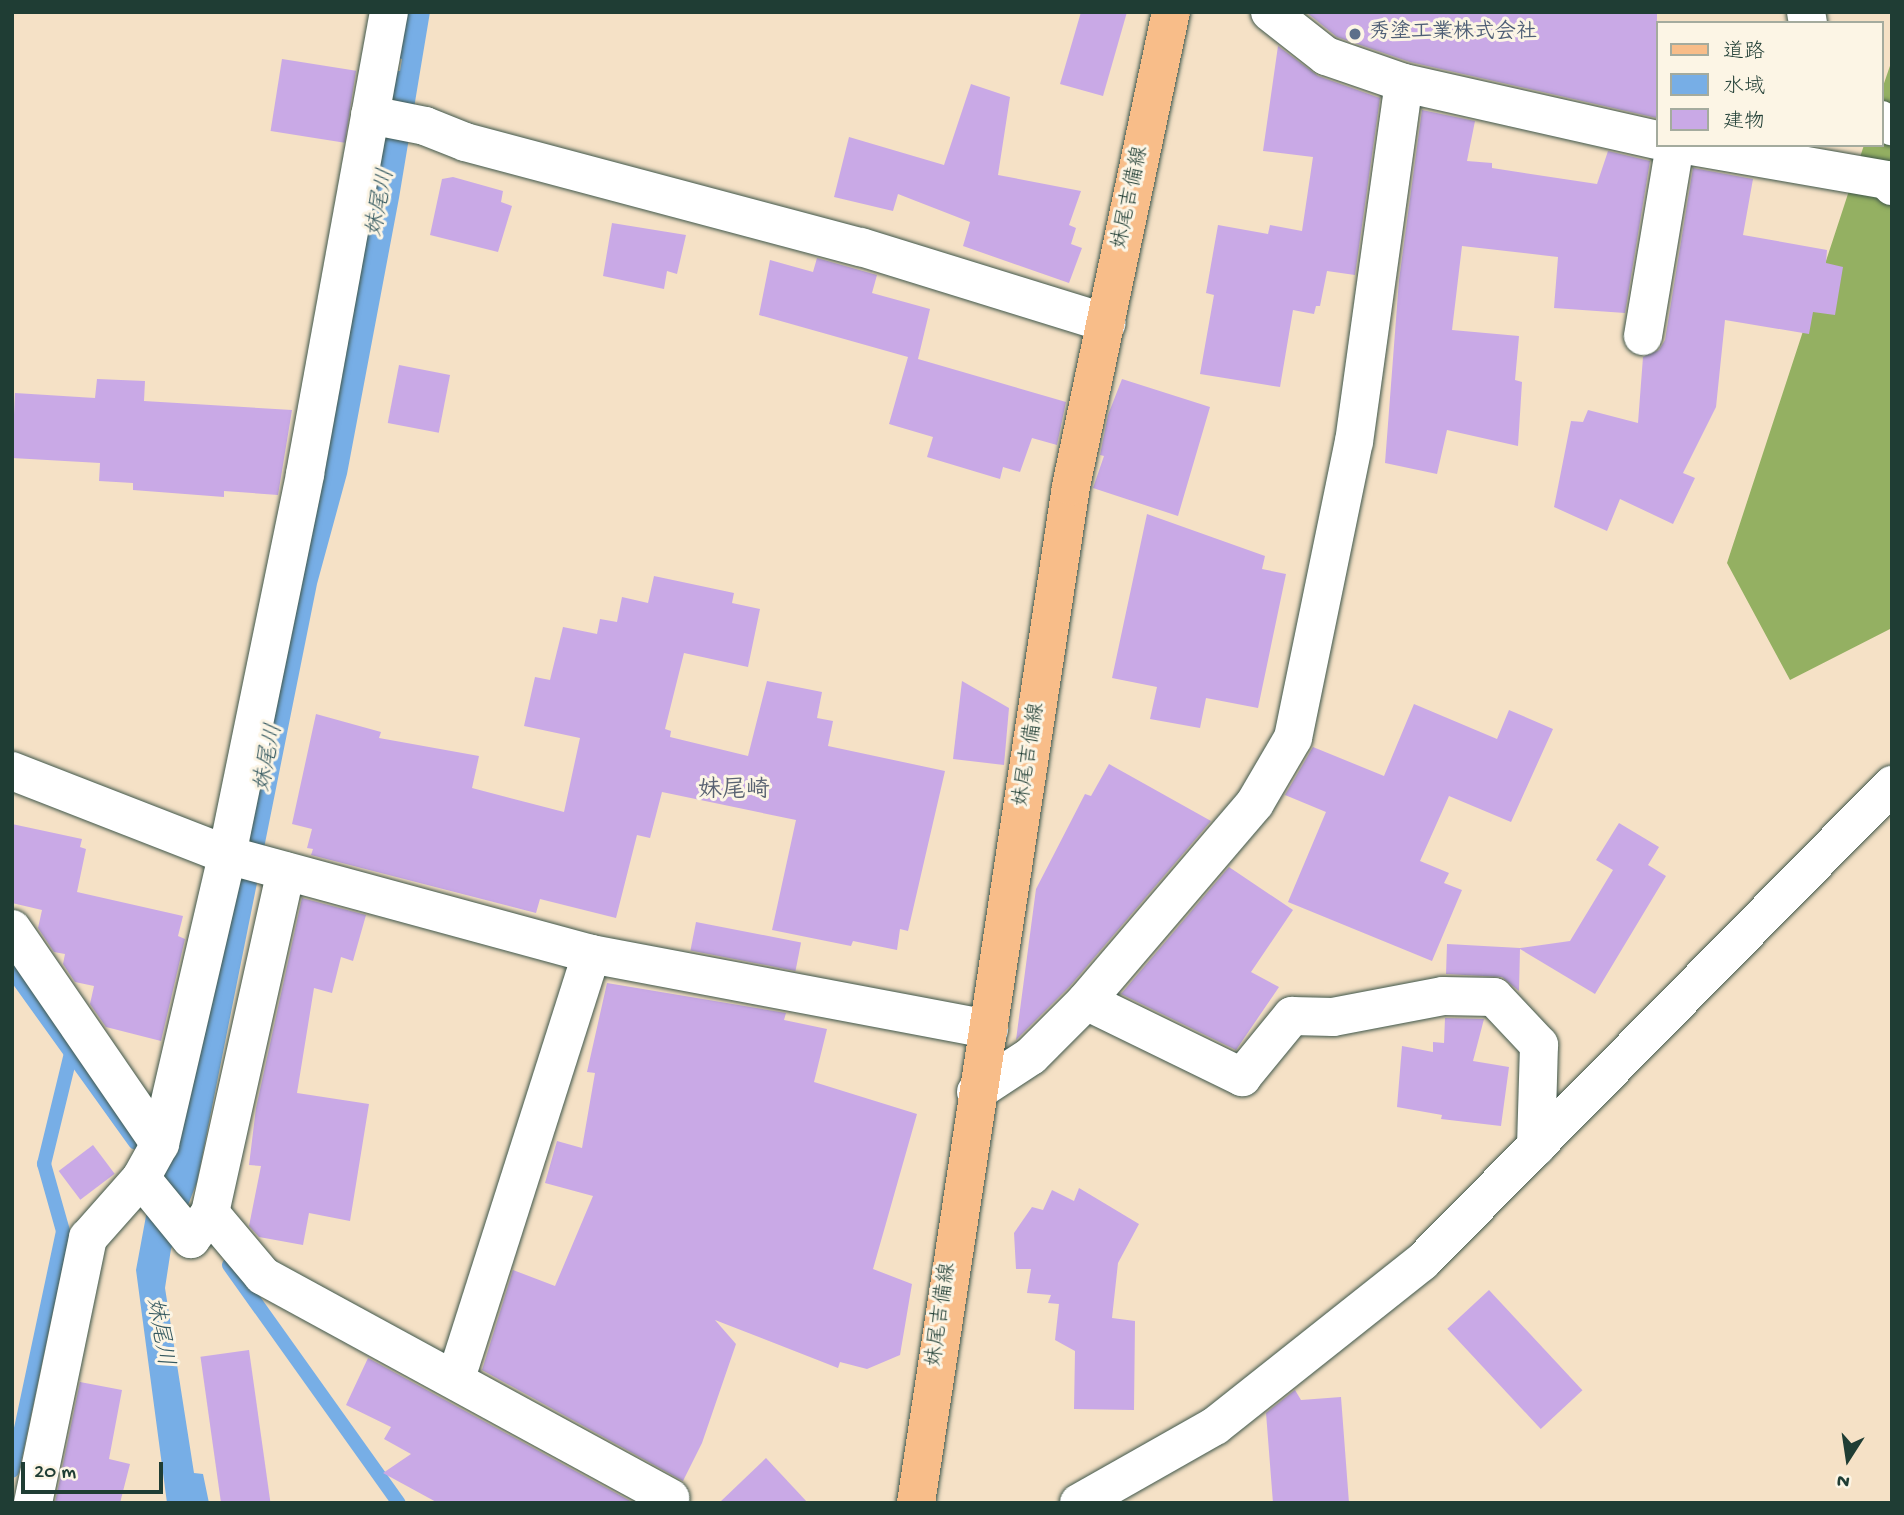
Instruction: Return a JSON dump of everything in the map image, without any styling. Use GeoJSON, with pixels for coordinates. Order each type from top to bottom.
{"type":"FeatureCollection","features":[{"type":"Feature","properties":{"kind":"main road","name":"妹尾吉備線"},"geometry":{"type":"LineString","coordinates":[[916,1503],[976,1092],[989,1029],[1071,486],[1171,12]]}},
{"type":"Feature","properties":{"kind":"street"},"geometry":{"type":"LineString","coordinates":[[33,1503],[88,1238],[148,1186],[160,1144],[227,855],[305,474],[376,116],[389,12]]}},
{"type":"Feature","properties":{"kind":"street"},"geometry":{"type":"LineString","coordinates":[[1270,12],[1326,56],[1404,83],[1656,139]]}},
{"type":"Feature","properties":{"kind":"street"},"geometry":{"type":"LineString","coordinates":[[976,1092],[1031,1056],[1087,1001],[1255,803],[1293,738],[1354,442],[1404,83]]}},
{"type":"Feature","properties":{"kind":"street"},"geometry":{"type":"LineString","coordinates":[[376,116],[425,126],[465,142],[861,247],[1106,323]]}},
{"type":"Feature","properties":{"kind":"street"},"geometry":{"type":"LineString","coordinates":[[1643,336],[1675,147]]}},
{"type":"Feature","properties":{"kind":"street"},"geometry":{"type":"LineString","coordinates":[[1697,147],[1887,180],[1892,186]]}},
{"type":"Feature","properties":{"kind":"street"},"geometry":{"type":"LineString","coordinates":[[12,771],[227,855],[591,954],[989,1029]]}},
{"type":"Feature","properties":{"kind":"street"},"geometry":{"type":"LineString","coordinates":[[1079,1503],[1215,1426],[1422,1262],[1892,785]]}},
{"type":"Feature","properties":{"kind":"street"},"geometry":{"type":"LineString","coordinates":[[196,1221],[276,868]]}},
{"type":"Feature","properties":{"kind":"street"},"geometry":{"type":"LineString","coordinates":[[12,929],[160,1144]]}},
{"type":"Feature","properties":{"kind":"street"},"geometry":{"type":"LineString","coordinates":[[456,1378],[591,954]]}},
{"type":"Feature","properties":{"kind":"street"},"geometry":{"type":"LineString","coordinates":[[1087,1001],[1242,1077],[1292,1016],[1333,1017],[1443,996],[1494,998],[1539,1045],[1536,1147]]}},
{"type":"Feature","properties":{"kind":"street"},"geometry":{"type":"LineString","coordinates":[[148,1186],[263,1276],[456,1378],[671,1498]]}},
{"type":"Feature","properties":{"kind":"green space"},"geometry":{"type":"Polygon","coordinates":[[[1892,60],[1892,628],[1790,680],[1727,563],[1863,147],[1883,147],[1883,86],[1892,60]]]}},
{"type":"Feature","properties":{"kind":"water","name":"妹尾川"},"geometry":{"type":"Polygon","coordinates":[[[401,12],[430,12],[399,198],[347,474],[317,584],[197,1182],[171,1249],[165,1288],[194,1473],[203,1474],[209,1503],[167,1503],[136,1270],[146,1216],[166,1169],[390,70],[400,71],[402,59],[393,56],[401,12]]]}},
{"type":"Feature","properties":{"kind":"building"},"geometry":{"type":"Polygon","coordinates":[[[1081,12],[1127,12],[1103,96],[1060,84],[1081,12]]]}},
{"type":"Feature","properties":{"kind":"building"},"geometry":{"type":"Polygon","coordinates":[[[1306,12],[1657,12],[1656,118],[1410,62],[1337,37],[1306,12]]]}},
{"type":"Feature","properties":{"kind":"building"},"geometry":{"type":"Polygon","coordinates":[[[1278,46],[1318,76],[1380,98],[1355,275],[1327,271],[1320,306],[1316,306],[1314,314],[1293,310],[1280,387],[1200,374],[1214,295],[1206,293],[1218,225],[1268,234],[1270,225],[1302,231],[1313,157],[1263,151],[1278,46]]]}},
{"type":"Feature","properties":{"kind":"building"},"geometry":{"type":"Polygon","coordinates":[[[282,59],[356,71],[345,143],[271,131],[282,59]]]}},
{"type":"Feature","properties":{"kind":"building"},"geometry":{"type":"Polygon","coordinates":[[[971,84],[1010,97],[998,175],[1081,191],[1069,225],[1076,228],[1071,244],[1082,248],[1069,283],[963,246],[970,222],[898,194],[893,211],[834,197],[849,137],[944,165],[971,84]]]}},
{"type":"Feature","properties":{"kind":"building"},"geometry":{"type":"Polygon","coordinates":[[[1422,110],[1475,121],[1467,161],[1492,163],[1492,168],[1597,184],[1608,151],[1650,161],[1625,313],[1554,308],[1558,257],[1462,246],[1452,330],[1519,336],[1515,380],[1522,382],[1518,446],[1447,430],[1437,474],[1385,463],[1399,280],[1422,110]]]}},
{"type":"Feature","properties":{"kind":"building"},"geometry":{"type":"Polygon","coordinates":[[[1693,168],[1753,179],[1743,235],[1827,250],[1826,263],[1843,267],[1835,315],[1813,312],[1809,334],[1725,320],[1716,407],[1683,473],[1695,478],[1673,524],[1620,499],[1607,531],[1554,507],[1571,421],[1583,422],[1588,410],[1638,423],[1643,357],[1659,350],[1665,340],[1693,168]]]}},
{"type":"Feature","properties":{"kind":"building"},"geometry":{"type":"Polygon","coordinates":[[[453,177],[503,191],[501,202],[512,206],[498,252],[430,235],[442,179],[453,177]]]}},
{"type":"Feature","properties":{"kind":"building"},"geometry":{"type":"Polygon","coordinates":[[[612,223],[686,235],[677,274],[667,271],[664,289],[603,276],[612,223]]]}},
{"type":"Feature","properties":{"kind":"building"},"geometry":{"type":"Polygon","coordinates":[[[817,258],[877,275],[872,293],[930,309],[918,359],[1066,402],[1057,445],[1032,438],[1020,472],[1003,467],[1000,479],[927,457],[933,437],[889,424],[908,357],[759,315],[770,260],[813,272],[817,258]]]}},
{"type":"Feature","properties":{"kind":"building"},"geometry":{"type":"Polygon","coordinates":[[[399,365],[450,375],[439,433],[388,423],[399,365]]]}},
{"type":"Feature","properties":{"kind":"building"},"geometry":{"type":"Polygon","coordinates":[[[97,379],[145,381],[144,401],[292,410],[278,495],[224,491],[224,497],[133,490],[133,483],[99,481],[100,463],[12,458],[15,393],[95,398],[97,379]]]}},
{"type":"Feature","properties":{"kind":"building"},"geometry":{"type":"Polygon","coordinates":[[[1122,379],[1210,407],[1178,516],[1093,488],[1104,456],[1100,455],[1108,415],[1122,379]]]}},
{"type":"Feature","properties":{"kind":"building"},"geometry":{"type":"Polygon","coordinates":[[[1147,514],[1265,556],[1262,569],[1286,574],[1258,708],[1206,698],[1200,728],[1150,719],[1157,687],[1112,678],[1147,514]]]}},
{"type":"Feature","properties":{"kind":"building"},"geometry":{"type":"Polygon","coordinates":[[[654,576],[734,593],[732,603],[760,609],[748,667],[684,653],[665,729],[671,731],[670,737],[748,756],[767,681],[822,692],[817,718],[833,721],[828,746],[945,771],[908,931],[900,929],[897,950],[853,941],[851,946],[772,930],[796,820],[662,792],[650,838],[637,835],[616,918],[540,899],[536,913],[311,855],[313,849],[307,848],[312,829],[292,824],[316,714],[381,732],[379,738],[479,756],[472,788],[564,812],[580,738],[524,726],[535,677],[550,680],[563,627],[597,634],[600,619],[617,622],[622,597],[648,603],[654,576]]]}},
{"type":"Feature","properties":{"kind":"building"},"geometry":{"type":"Polygon","coordinates":[[[962,681],[1009,708],[1004,765],[953,759],[962,681]]]}},
{"type":"Feature","properties":{"kind":"building"},"geometry":{"type":"Polygon","coordinates":[[[1414,704],[1497,739],[1509,710],[1553,729],[1511,822],[1449,796],[1420,861],[1449,873],[1444,883],[1462,890],[1432,961],[1288,902],[1326,812],[1285,795],[1313,747],[1384,776],[1414,704]]]}},
{"type":"Feature","properties":{"kind":"building"},"geometry":{"type":"Polygon","coordinates":[[[1109,764],[1211,821],[1070,986],[1016,1040],[1036,889],[1085,794],[1091,796],[1109,764]]]}},
{"type":"Feature","properties":{"kind":"building"},"geometry":{"type":"Polygon","coordinates":[[[1619,823],[1659,847],[1648,865],[1666,876],[1595,994],[1520,949],[1519,991],[1502,977],[1446,974],[1447,944],[1520,948],[1570,941],[1613,870],[1596,860],[1619,823]]]}},
{"type":"Feature","properties":{"kind":"building"},"geometry":{"type":"Polygon","coordinates":[[[12,824],[82,839],[80,847],[86,849],[77,892],[183,916],[178,936],[185,939],[161,1041],[106,1027],[90,1004],[94,986],[75,982],[63,964],[65,954],[54,952],[38,928],[42,910],[12,903],[12,824]]]}},
{"type":"Feature","properties":{"kind":"building"},"geometry":{"type":"Polygon","coordinates":[[[1229,867],[1293,910],[1251,972],[1279,987],[1236,1050],[1121,994],[1229,867]]]}},
{"type":"Feature","properties":{"kind":"building"},"geometry":{"type":"Polygon","coordinates":[[[302,898],[366,915],[353,961],[341,957],[332,993],[314,988],[297,1093],[369,1104],[350,1221],[309,1213],[303,1245],[259,1237],[249,1226],[261,1166],[249,1165],[256,1108],[302,898]]]}},
{"type":"Feature","properties":{"kind":"building"},"geometry":{"type":"Polygon","coordinates":[[[696,922],[801,942],[796,971],[690,950],[696,922]]]}},
{"type":"Feature","properties":{"kind":"building"},"geometry":{"type":"Polygon","coordinates":[[[607,983],[786,1013],[784,1020],[827,1029],[814,1082],[917,1114],[873,1269],[912,1284],[900,1355],[867,1369],[840,1362],[838,1368],[715,1320],[736,1344],[702,1443],[683,1481],[482,1370],[513,1270],[555,1286],[593,1196],[545,1183],[557,1141],[582,1148],[595,1073],[587,1072],[607,983]]]}},
{"type":"Feature","properties":{"kind":"building"},"geometry":{"type":"Polygon","coordinates":[[[1445,1018],[1484,1019],[1473,1061],[1509,1067],[1501,1126],[1441,1119],[1442,1115],[1397,1107],[1402,1046],[1433,1052],[1433,1042],[1444,1043],[1445,1018]]]}},
{"type":"Feature","properties":{"kind":"building"},"geometry":{"type":"Polygon","coordinates":[[[93,1145],[115,1174],[80,1200],[59,1171],[93,1145]]]}},
{"type":"Feature","properties":{"kind":"building"},"geometry":{"type":"Polygon","coordinates":[[[1079,1188],[1139,1224],[1118,1263],[1112,1318],[1135,1321],[1134,1410],[1074,1409],[1075,1351],[1055,1340],[1059,1304],[1048,1303],[1051,1295],[1027,1293],[1031,1269],[1016,1269],[1014,1233],[1032,1207],[1043,1210],[1052,1190],[1074,1201],[1079,1188]]]}},
{"type":"Feature","properties":{"kind":"building"},"geometry":{"type":"Polygon","coordinates":[[[1489,1290],[1582,1390],[1541,1429],[1447,1329],[1489,1290]]]}},
{"type":"Feature","properties":{"kind":"building"},"geometry":{"type":"Polygon","coordinates":[[[249,1350],[271,1503],[221,1503],[200,1357],[249,1350]]]}},
{"type":"Feature","properties":{"kind":"building"},"geometry":{"type":"Polygon","coordinates":[[[368,1358],[634,1503],[438,1503],[383,1473],[411,1454],[384,1439],[391,1427],[346,1405],[368,1358]]]}},
{"type":"Feature","properties":{"kind":"building"},"geometry":{"type":"Polygon","coordinates":[[[80,1382],[122,1390],[109,1459],[130,1464],[120,1503],[55,1503],[80,1382]]]}},
{"type":"Feature","properties":{"kind":"building"},"geometry":{"type":"Polygon","coordinates":[[[1295,1390],[1301,1400],[1341,1397],[1349,1503],[1273,1503],[1266,1413],[1295,1390]]]}},
{"type":"Feature","properties":{"kind":"building"},"geometry":{"type":"Polygon","coordinates":[[[766,1458],[808,1503],[719,1503],[766,1458]]]}},
{"type":"Feature","properties":{"kind":"waterway"},"geometry":{"type":"LineString","coordinates":[[12,971],[135,1142]]}},
{"type":"Feature","properties":{"kind":"waterway"},"geometry":{"type":"LineString","coordinates":[[12,1471],[63,1231],[44,1164],[71,1053]]}},
{"type":"Feature","properties":{"kind":"waterway"},"geometry":{"type":"LineString","coordinates":[[229,1265],[399,1503]]}},
{"type":"Feature","properties":{"kind":"place","name":"秀塗工業株式会社"},"geometry":{"type":"Point","coordinates":[1355,34]}},
{"type":"Feature","properties":{"kind":"district","name":"妹尾崎"},"geometry":{"type":"Point","coordinates":[734,792]}}]}
